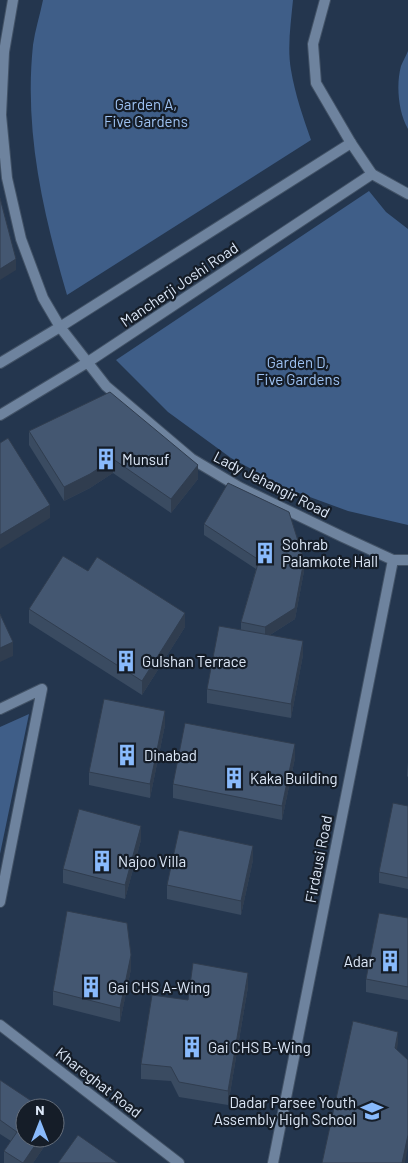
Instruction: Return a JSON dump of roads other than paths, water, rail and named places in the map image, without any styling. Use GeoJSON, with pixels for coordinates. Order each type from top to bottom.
{"type":"FeatureCollection","features":[{"type":"Feature","properties":{"kind":"street","name":"Lady Jehangir Road"},"geometry":{"type":"LineString","coordinates":[[14,0],[4,52],[1,115],[7,178],[21,239],[43,298],[60,327],[106,386],[192,459],[239,487],[393,560],[408,560]]}},
{"type":"Feature","properties":{"kind":"street"},"geometry":{"type":"LineString","coordinates":[[325,0],[313,44],[316,83],[350,143],[372,174],[408,194]]}},
{"type":"Feature","properties":{"kind":"street","name":"Mancherji Joshi Road"},"geometry":{"type":"LineString","coordinates":[[0,363],[350,143]]}},
{"type":"Feature","properties":{"kind":"street","name":"Mancherji Joshi Road"},"geometry":{"type":"LineString","coordinates":[[0,416],[88,362],[372,174]]}},
{"type":"Feature","properties":{"kind":"street","name":"Firdausi Road"},"geometry":{"type":"LineString","coordinates":[[273,1163],[393,560]]}},
{"type":"Feature","properties":{"kind":"street"},"geometry":{"type":"LineString","coordinates":[[0,709],[42,689],[0,902]]}},
{"type":"Feature","properties":{"kind":"street","name":"Khareghat Road"},"geometry":{"type":"LineString","coordinates":[[0,1025],[179,1163]]}},
{"type":"Feature","properties":{"kind":"place","name":"Munsuf"},"geometry":{"type":"Point","coordinates":[106,459]}},
{"type":"Feature","properties":{"kind":"place","name":"Sohrab Palamkote Hall"},"geometry":{"type":"Point","coordinates":[265,553]}},
{"type":"Feature","properties":{"kind":"place","name":"Gulshan Terrace"},"geometry":{"type":"Point","coordinates":[126,661]}},
{"type":"Feature","properties":{"kind":"place","name":"Dinabad"},"geometry":{"type":"Point","coordinates":[127,755]}},
{"type":"Feature","properties":{"kind":"place","name":"Kaka Building"},"geometry":{"type":"Point","coordinates":[234,778]}},
{"type":"Feature","properties":{"kind":"place","name":"Najoo Villa"},"geometry":{"type":"Point","coordinates":[102,861]}},
{"type":"Feature","properties":{"kind":"place","name":"Adar"},"geometry":{"type":"Point","coordinates":[390,961]}},
{"type":"Feature","properties":{"kind":"place","name":"Gai CHS A-Wing"},"geometry":{"type":"Point","coordinates":[91,987]}},
{"type":"Feature","properties":{"kind":"place","name":"Gai CHS B-Wing"},"geometry":{"type":"Point","coordinates":[192,1047]}},
{"type":"Feature","properties":{"kind":"place","name":"Dadar Parsee Youth Assembly High School"},"geometry":{"type":"Point","coordinates":[372,1111]}},
{"type":"Feature","properties":{"kind":"park label","name":"Garden A, Five Gardens"},"geometry":{"type":"Point","coordinates":[146,112]}},
{"type":"Feature","properties":{"kind":"park label","name":"Garden D, Five Gardens"},"geometry":{"type":"Point","coordinates":[298,370]}}]}
